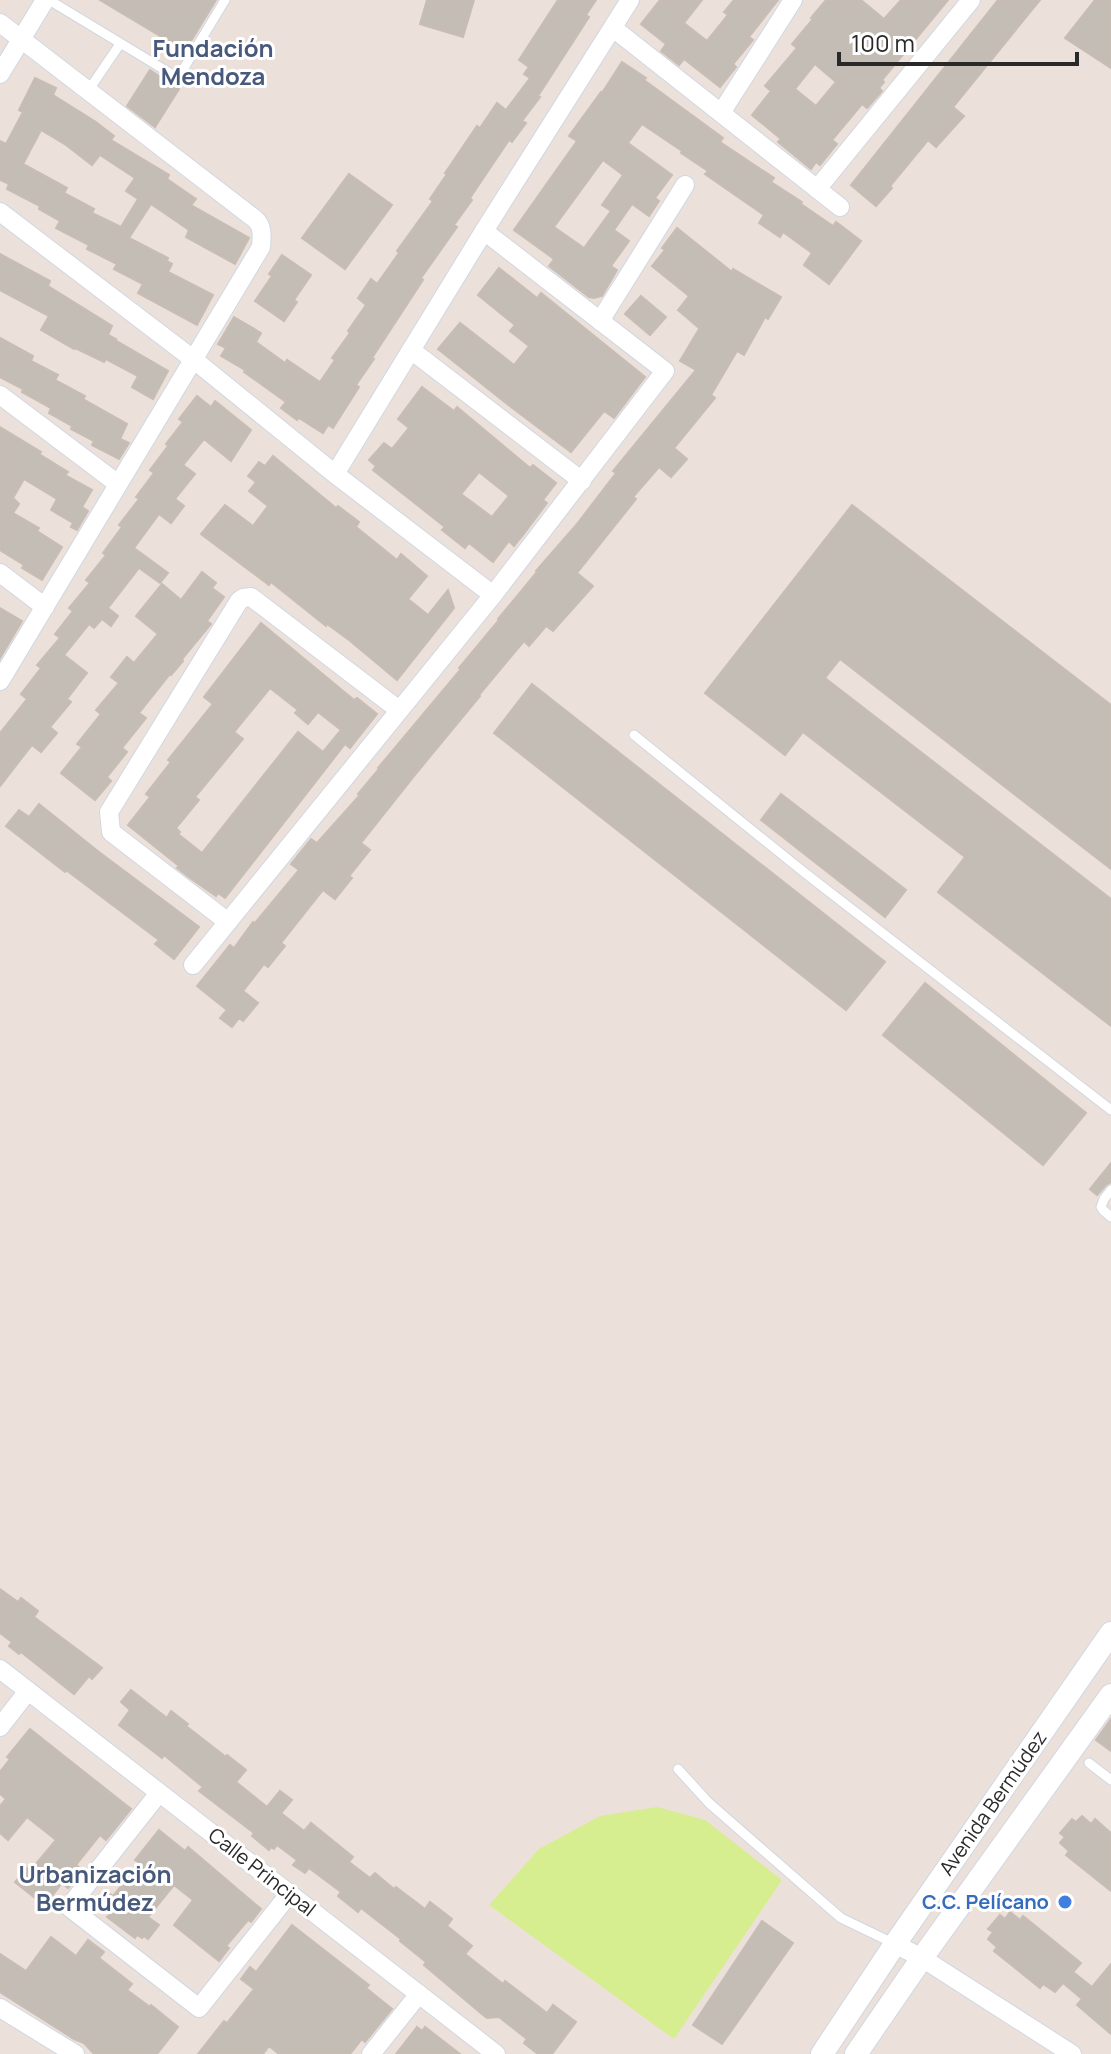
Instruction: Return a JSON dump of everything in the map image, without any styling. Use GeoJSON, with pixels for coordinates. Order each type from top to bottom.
{"type":"FeatureCollection","features":[{"type":"Feature","properties":{"kind":"street"},"geometry":{"type":"LineString","coordinates":[[0,74],[47,0]]}},
{"type":"Feature","properties":{"kind":"street"},"geometry":{"type":"LineString","coordinates":[[335,474],[630,0]]}},
{"type":"Feature","properties":{"kind":"street"},"geometry":{"type":"LineString","coordinates":[[721,113],[793,0]]}},
{"type":"Feature","properties":{"kind":"street"},"geometry":{"type":"LineString","coordinates":[[817,189],[971,0]]}},
{"type":"Feature","properties":{"kind":"street"},"geometry":{"type":"LineString","coordinates":[[0,23],[260,224],[261,247],[0,681]]}},
{"type":"Feature","properties":{"kind":"street"},"geometry":{"type":"LineString","coordinates":[[613,28],[840,207]]}},
{"type":"Feature","properties":{"kind":"street"},"geometry":{"type":"LineString","coordinates":[[600,321],[685,185]]}},
{"type":"Feature","properties":{"kind":"street"},"geometry":{"type":"LineString","coordinates":[[0,212],[493,595]]}},
{"type":"Feature","properties":{"kind":"street"},"geometry":{"type":"LineString","coordinates":[[193,965],[493,595],[665,371],[484,231]]}},
{"type":"Feature","properties":{"kind":"street"},"geometry":{"type":"LineString","coordinates":[[411,350],[582,481]]}},
{"type":"Feature","properties":{"kind":"street"},"geometry":{"type":"LineString","coordinates":[[0,395],[118,484]]}},
{"type":"Feature","properties":{"kind":"street"},"geometry":{"type":"LineString","coordinates":[[0,573],[45,607]]}},
{"type":"Feature","properties":{"kind":"street"},"geometry":{"type":"LineString","coordinates":[[228,922],[111,832],[109,812],[239,601],[251,597],[399,710]]}},
{"type":"Feature","properties":{"kind":"street","name":"Avenida Bermúdez"},"geometry":{"type":"LineString","coordinates":[[822,2054],[895,1944],[1107,1647]]}},
{"type":"Feature","properties":{"kind":"street","name":"Calle Principal"},"geometry":{"type":"LineString","coordinates":[[0,1669],[496,2054]]}},
{"type":"Feature","properties":{"kind":"street"},"geometry":{"type":"LineString","coordinates":[[0,1727],[28,1691]]}},
{"type":"Feature","properties":{"kind":"street","name":"Avenida Bermúdez"},"geometry":{"type":"LineString","coordinates":[[856,2054],[1111,1695]]}},
{"type":"Feature","properties":{"kind":"street"},"geometry":{"type":"LineString","coordinates":[[159,1793],[69,1907],[199,2008],[290,1893]]}},
{"type":"Feature","properties":{"kind":"street"},"geometry":{"type":"LineString","coordinates":[[895,1944],[1072,2054]]}},
{"type":"Feature","properties":{"kind":"street"},"geometry":{"type":"LineString","coordinates":[[371,2054],[419,1994]]}},
{"type":"Feature","properties":{"kind":"street"},"geometry":{"type":"LineString","coordinates":[[0,2008],[75,2054]]}},
{"type":"Feature","properties":{"kind":"lane"},"geometry":{"type":"LineString","coordinates":[[47,0],[178,78],[225,0]]}},
{"type":"Feature","properties":{"kind":"lane"},"geometry":{"type":"LineString","coordinates":[[88,91],[120,44]]}},
{"type":"Feature","properties":{"kind":"lane"},"geometry":{"type":"LineString","coordinates":[[634,735],[805,873],[1111,1110]]}},
{"type":"Feature","properties":{"kind":"lane"},"geometry":{"type":"LineString","coordinates":[[1111,1190],[1101,1207],[1111,1217]]}},
{"type":"Feature","properties":{"kind":"lane"},"geometry":{"type":"LineString","coordinates":[[1089,1763],[1111,1780]]}},
{"type":"Feature","properties":{"kind":"lane"},"geometry":{"type":"LineString","coordinates":[[678,1769],[709,1803],[841,1918],[895,1944]]}},
{"type":"Feature","properties":{"kind":"green space"},"geometry":{"type":"Polygon","coordinates":[[[657,1807],[705,1820],[782,1880],[674,2039],[489,1905],[539,1849],[600,1816],[657,1807]]]}},
{"type":"Feature","properties":{"kind":"building"},"geometry":{"type":"Polygon","coordinates":[[[100,0],[216,0],[185,51],[100,0]]]}},
{"type":"Feature","properties":{"kind":"building"},"geometry":{"type":"Polygon","coordinates":[[[427,0],[474,0],[463,37],[420,24],[427,0]]]}},
{"type":"Feature","properties":{"kind":"building"},"geometry":{"type":"Polygon","coordinates":[[[558,0],[596,0],[586,15],[589,17],[522,121],[526,123],[512,142],[509,140],[470,198],[472,200],[454,225],[457,227],[421,278],[423,280],[372,358],[356,385],[359,387],[333,428],[328,425],[323,433],[299,418],[297,420],[281,408],[286,402],[245,370],[221,356],[226,348],[218,344],[234,317],[261,333],[256,342],[285,363],[287,360],[320,382],[366,305],[358,298],[371,279],[377,284],[399,253],[397,251],[433,201],[430,199],[445,173],[477,126],[480,128],[497,103],[506,110],[530,78],[524,74],[529,67],[519,60],[558,0]]]}},
{"type":"Feature","properties":{"kind":"building"},"geometry":{"type":"Polygon","coordinates":[[[660,0],[702,0],[684,23],[707,41],[728,15],[724,12],[734,0],[778,0],[749,37],[753,40],[733,64],[736,67],[720,87],[684,59],[679,65],[661,51],[666,44],[641,24],[660,0]]]}},
{"type":"Feature","properties":{"kind":"building"},"geometry":{"type":"Polygon","coordinates":[[[826,0],[861,0],[884,19],[901,0],[948,0],[882,80],[884,82],[879,88],[882,91],[867,108],[862,104],[832,140],[837,144],[820,165],[816,162],[811,169],[752,115],[771,91],[765,86],[797,48],[792,44],[826,0]],[[815,64],[795,89],[816,106],[836,82],[815,64]]]}},
{"type":"Feature","properties":{"kind":"building"},"geometry":{"type":"Polygon","coordinates":[[[998,0],[1040,0],[953,107],[964,116],[936,147],[928,140],[876,206],[851,185],[998,0]]]}},
{"type":"Feature","properties":{"kind":"building"},"geometry":{"type":"Polygon","coordinates":[[[1095,0],[1111,0],[1111,68],[1065,38],[1095,0]]]}},
{"type":"Feature","properties":{"kind":"building"},"geometry":{"type":"Polygon","coordinates":[[[622,62],[723,138],[720,142],[774,178],[771,182],[833,226],[836,222],[861,241],[829,284],[804,265],[812,253],[783,232],[780,237],[759,223],[764,215],[705,174],[708,171],[642,124],[628,143],[672,175],[655,198],[659,201],[649,216],[632,204],[614,230],[629,241],[611,266],[617,270],[602,296],[589,297],[549,266],[554,259],[514,230],[577,141],[569,136],[622,62]],[[603,160],[554,227],[584,248],[611,211],[602,205],[623,175],[603,160]]]}},
{"type":"Feature","properties":{"kind":"building"},"geometry":{"type":"Polygon","coordinates":[[[150,70],[179,89],[155,127],[127,106],[150,70]]]}},
{"type":"Feature","properties":{"kind":"building"},"geometry":{"type":"Polygon","coordinates":[[[35,78],[56,88],[53,95],[96,122],[114,136],[111,140],[169,175],[167,179],[196,199],[191,205],[249,238],[235,264],[186,237],[189,230],[151,204],[129,238],[168,258],[167,261],[172,264],[168,272],[213,295],[197,325],[138,293],[143,284],[114,269],[117,264],[87,249],[89,245],[56,228],[60,221],[39,209],[40,206],[7,189],[9,184],[0,180],[0,141],[6,144],[23,112],[19,110],[35,78]],[[41,130],[23,164],[67,188],[64,193],[94,209],[92,213],[121,227],[138,199],[126,191],[135,178],[100,155],[92,165],[41,130]]]}},
{"type":"Feature","properties":{"kind":"building"},"geometry":{"type":"Polygon","coordinates":[[[349,174],[392,205],[345,269],[302,238],[349,174]]]}},
{"type":"Feature","properties":{"kind":"building"},"geometry":{"type":"Polygon","coordinates":[[[677,228],[732,272],[733,269],[781,297],[768,319],[765,317],[744,355],[737,351],[711,395],[715,398],[674,448],[687,459],[671,477],[659,467],[577,573],[593,586],[553,631],[546,626],[529,646],[524,641],[479,695],[361,843],[370,850],[349,876],[352,878],[335,899],[323,890],[281,943],[285,946],[268,967],[264,964],[243,991],[258,1003],[243,1021],[239,1018],[232,1027],[220,1018],[227,1010],[197,986],[230,945],[234,948],[299,870],[291,864],[311,839],[317,843],[360,795],[378,768],[577,524],[616,473],[613,471],[696,370],[680,361],[699,329],[678,310],[689,296],[652,266],[677,228]]]}},
{"type":"Feature","properties":{"kind":"building"},"geometry":{"type":"Polygon","coordinates":[[[0,254],[50,281],[48,286],[112,326],[108,335],[168,371],[153,399],[132,387],[138,376],[106,359],[104,362],[74,349],[41,330],[49,316],[0,290],[0,254]]]}},
{"type":"Feature","properties":{"kind":"building"},"geometry":{"type":"Polygon","coordinates":[[[282,255],[311,275],[284,321],[255,301],[282,255]]]}},
{"type":"Feature","properties":{"kind":"building"},"geometry":{"type":"Polygon","coordinates":[[[499,268],[537,298],[541,293],[645,377],[614,418],[604,411],[571,452],[438,349],[460,323],[514,365],[529,346],[510,331],[515,325],[478,295],[499,268]]]}},
{"type":"Feature","properties":{"kind":"building"},"geometry":{"type":"Polygon","coordinates":[[[641,296],[666,317],[650,335],[625,314],[641,296]]]}},
{"type":"Feature","properties":{"kind":"building"},"geometry":{"type":"Polygon","coordinates":[[[0,338],[33,356],[31,361],[58,375],[55,380],[85,396],[83,399],[127,424],[120,439],[129,443],[119,459],[92,445],[94,441],[49,413],[51,408],[0,377],[0,338]]]}},
{"type":"Feature","properties":{"kind":"building"},"geometry":{"type":"Polygon","coordinates":[[[422,387],[454,411],[457,407],[530,468],[533,465],[556,483],[543,500],[547,503],[514,546],[509,541],[493,562],[469,543],[465,548],[442,530],[445,527],[373,470],[376,466],[369,460],[384,443],[392,449],[409,428],[398,419],[422,387]],[[479,472],[461,494],[492,517],[509,496],[479,472]]]}},
{"type":"Feature","properties":{"kind":"building"},"geometry":{"type":"Polygon","coordinates":[[[197,396],[211,407],[215,401],[251,430],[231,461],[204,439],[183,465],[195,474],[175,499],[184,506],[171,523],[159,514],[134,548],[168,573],[160,583],[139,568],[108,608],[118,616],[111,626],[102,619],[94,628],[89,624],[64,655],[87,673],[67,699],[71,702],[50,727],[57,733],[41,752],[32,745],[0,786],[0,733],[27,699],[21,694],[41,668],[37,665],[60,638],[55,634],[73,611],[69,608],[90,583],[86,580],[106,555],[103,553],[122,527],[119,525],[154,473],[150,470],[183,422],[179,419],[197,396]]]}},
{"type":"Feature","properties":{"kind":"building"},"geometry":{"type":"Polygon","coordinates":[[[0,427],[41,452],[39,454],[68,472],[65,475],[92,490],[82,507],[88,511],[77,530],[71,527],[73,523],[51,510],[57,499],[24,479],[13,498],[19,504],[13,513],[39,528],[37,531],[62,547],[42,580],[0,550],[0,427]]]}},
{"type":"Feature","properties":{"kind":"building"},"geometry":{"type":"Polygon","coordinates":[[[273,456],[336,508],[338,506],[359,522],[356,527],[397,560],[401,554],[427,576],[408,599],[428,615],[448,590],[454,608],[397,680],[349,640],[201,534],[225,505],[253,526],[268,506],[249,491],[256,482],[248,476],[259,462],[265,466],[273,456]]]}},
{"type":"Feature","properties":{"kind":"building"},"geometry":{"type":"Polygon","coordinates":[[[852,505],[1111,705],[1111,869],[840,659],[825,678],[1111,899],[1111,1026],[938,892],[965,857],[803,732],[785,755],[705,693],[852,505]]]}},
{"type":"Feature","properties":{"kind":"building"},"geometry":{"type":"Polygon","coordinates":[[[202,572],[216,583],[212,588],[224,597],[207,621],[211,624],[139,713],[146,718],[122,748],[127,752],[107,777],[111,781],[95,800],[61,773],[82,747],[77,744],[101,714],[96,710],[119,683],[111,677],[127,657],[134,663],[158,634],[136,616],[162,584],[181,600],[202,572]]]}},
{"type":"Feature","properties":{"kind":"building"},"geometry":{"type":"Polygon","coordinates":[[[0,608],[22,621],[0,658],[0,608]]]}},
{"type":"Feature","properties":{"kind":"building"},"geometry":{"type":"Polygon","coordinates":[[[261,623],[354,700],[357,698],[377,714],[350,748],[345,744],[225,898],[218,893],[216,896],[190,878],[128,825],[150,797],[146,794],[171,762],[168,760],[213,704],[204,697],[261,623]],[[270,688],[234,732],[243,739],[195,797],[199,800],[176,828],[180,832],[178,834],[202,853],[298,732],[323,752],[341,730],[318,712],[308,724],[295,713],[298,710],[270,688]]]}},
{"type":"Feature","properties":{"kind":"building"},"geometry":{"type":"Polygon","coordinates":[[[532,684],[885,962],[846,1010],[494,733],[532,684]]]}},
{"type":"Feature","properties":{"kind":"building"},"geometry":{"type":"Polygon","coordinates":[[[781,794],[906,890],[885,917],[761,820],[781,794]]]}},
{"type":"Feature","properties":{"kind":"building"},"geometry":{"type":"Polygon","coordinates":[[[39,804],[199,927],[174,959],[155,944],[159,940],[6,826],[19,810],[29,817],[39,804]]]}},
{"type":"Feature","properties":{"kind":"building"},"geometry":{"type":"Polygon","coordinates":[[[925,983],[1086,1113],[1043,1165],[883,1035],[925,983]]]}},
{"type":"Feature","properties":{"kind":"building"},"geometry":{"type":"Polygon","coordinates":[[[1111,1163],[1111,1182],[1097,1195],[1090,1189],[1111,1163]]]}},
{"type":"Feature","properties":{"kind":"building"},"geometry":{"type":"Polygon","coordinates":[[[0,1589],[18,1602],[21,1598],[38,1611],[34,1617],[102,1668],[92,1679],[89,1676],[74,1694],[21,1652],[19,1654],[9,1646],[12,1642],[0,1633],[0,1589]]]}},
{"type":"Feature","properties":{"kind":"building"},"geometry":{"type":"Polygon","coordinates":[[[131,1690],[167,1718],[171,1711],[188,1724],[186,1726],[246,1770],[236,1782],[267,1807],[280,1791],[292,1800],[281,1813],[304,1831],[311,1823],[353,1857],[349,1862],[370,1878],[375,1873],[425,1909],[430,1902],[452,1919],[447,1926],[472,1946],[465,1954],[503,1984],[505,1981],[547,2013],[553,2005],[576,2022],[552,2054],[538,2054],[524,2043],[527,2039],[499,2017],[487,2018],[483,2015],[424,1965],[426,1962],[401,1939],[361,1908],[358,1912],[338,1896],[341,1892],[309,1868],[305,1873],[293,1865],[297,1860],[277,1845],[269,1850],[252,1836],[254,1833],[199,1791],[203,1787],[164,1755],[162,1758],[119,1725],[130,1710],[121,1702],[131,1690]]]}},
{"type":"Feature","properties":{"kind":"building"},"geometry":{"type":"Polygon","coordinates":[[[1111,1719],[1111,1751],[1096,1740],[1111,1719]]]}},
{"type":"Feature","properties":{"kind":"building"},"geometry":{"type":"Polygon","coordinates":[[[30,1729],[131,1809],[106,1840],[100,1835],[76,1865],[83,1870],[68,1888],[62,1883],[49,1900],[45,1897],[40,1902],[15,1882],[27,1868],[30,1871],[56,1840],[27,1817],[8,1840],[0,1833],[0,1806],[6,1799],[0,1794],[0,1772],[10,1759],[7,1757],[30,1729]]]}},
{"type":"Feature","properties":{"kind":"building"},"geometry":{"type":"Polygon","coordinates":[[[1082,1816],[1091,1824],[1095,1819],[1111,1833],[1111,1891],[1066,1855],[1069,1851],[1060,1843],[1065,1837],[1060,1833],[1072,1819],[1076,1822],[1082,1816]]]}},
{"type":"Feature","properties":{"kind":"building"},"geometry":{"type":"Polygon","coordinates":[[[159,1830],[185,1851],[188,1847],[261,1909],[226,1946],[229,1948],[219,1961],[174,1925],[193,1900],[174,1885],[148,1917],[159,1925],[148,1939],[137,1935],[135,1938],[107,1917],[110,1914],[98,1904],[107,1892],[113,1896],[140,1863],[135,1860],[159,1830]]]}},
{"type":"Feature","properties":{"kind":"building"},"geometry":{"type":"Polygon","coordinates":[[[1010,1912],[1020,1920],[1023,1916],[1081,1963],[1073,1972],[1092,1987],[1111,1964],[1111,2034],[1077,2005],[1082,1999],[1063,1983],[1055,1992],[1043,1984],[1040,1988],[994,1951],[997,1947],[988,1939],[993,1932],[988,1929],[1000,1915],[1005,1919],[1010,1912]]]}},
{"type":"Feature","properties":{"kind":"building"},"geometry":{"type":"Polygon","coordinates":[[[762,1921],[793,1943],[722,2044],[693,2025],[762,1921]]]}},
{"type":"Feature","properties":{"kind":"building"},"geometry":{"type":"Polygon","coordinates":[[[292,1925],[369,1985],[366,1988],[392,2009],[365,2042],[362,2039],[350,2054],[279,2054],[269,2046],[263,2054],[198,2054],[254,1989],[241,1979],[250,1967],[256,1972],[292,1925]]]}},
{"type":"Feature","properties":{"kind":"building"},"geometry":{"type":"Polygon","coordinates":[[[51,1937],[76,1956],[88,1940],[104,1952],[99,1958],[132,1984],[127,1990],[178,2027],[157,2054],[94,2054],[84,2043],[0,1992],[0,1954],[26,1971],[51,1937]]]}},
{"type":"Feature","properties":{"kind":"building"},"geometry":{"type":"Polygon","coordinates":[[[417,2027],[422,2031],[425,2027],[460,2054],[396,2054],[417,2027]]]}},
{"type":"Feature","properties":{"kind":"place","name":"C.C. Pelícano"},"geometry":{"type":"Point","coordinates":[1065,1902]}},
{"type":"Feature","properties":{"kind":"district","name":"Fundación Mendoza"},"geometry":{"type":"Point","coordinates":[213,63]}},
{"type":"Feature","properties":{"kind":"district","name":"Urbanización Bermúdez"},"geometry":{"type":"Point","coordinates":[95,1889]}}]}
